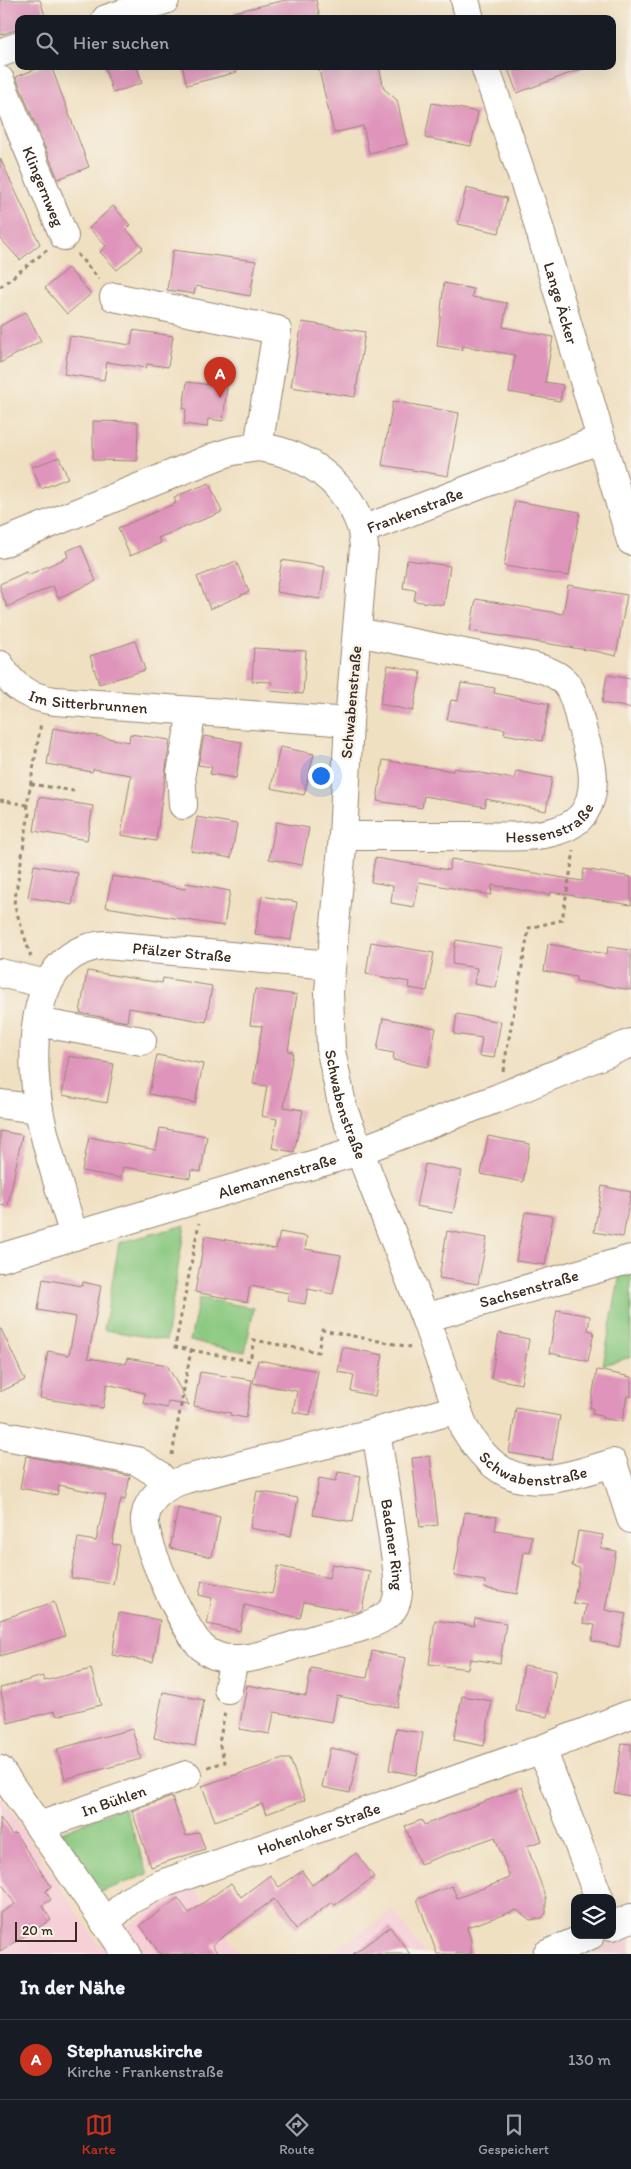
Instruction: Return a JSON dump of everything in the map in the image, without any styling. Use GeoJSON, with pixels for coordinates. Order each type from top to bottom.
{"type":"FeatureCollection","features":[{"type":"Feature","properties":{"kind":"street"},"geometry":{"type":"LineString","coordinates":[[465,0],[469,15]]}},
{"type":"Feature","properties":{"kind":"street"},"geometry":{"type":"LineString","coordinates":[[116,15],[148,2]]}},
{"type":"Feature","properties":{"kind":"street"},"geometry":{"type":"LineString","coordinates":[[0,53],[15,47]]}},
{"type":"Feature","properties":{"kind":"street","name":"Lange Äcker"},"geometry":{"type":"LineString","coordinates":[[486,70],[536,217],[631,541]]}},
{"type":"Feature","properties":{"kind":"street","name":"Klingernweg"},"geometry":{"type":"LineString","coordinates":[[0,80],[64,236]]}},
{"type":"Feature","properties":{"kind":"street"},"geometry":{"type":"LineString","coordinates":[[114,297],[277,330],[258,447]]}},
{"type":"Feature","properties":{"kind":"street","name":"Frankenstraße"},"geometry":{"type":"LineString","coordinates":[[0,544],[233,451],[258,447],[292,454],[335,483],[354,508],[362,530],[601,439]]}},
{"type":"Feature","properties":{"kind":"street","name":"Schwabenstraße"},"geometry":{"type":"LineString","coordinates":[[362,530],[364,547],[349,722],[343,836],[331,965],[329,1016],[331,1052],[343,1109],[438,1352],[464,1428],[481,1454],[502,1472],[516,1478],[550,1479],[622,1460],[631,1519]]}},
{"type":"Feature","properties":{"kind":"street","name":"Hessenstraße"},"geometry":{"type":"LineString","coordinates":[[343,836],[536,834],[560,830],[579,818],[590,802],[592,790],[591,762],[573,696],[562,678],[552,671],[357,632]]}},
{"type":"Feature","properties":{"kind":"street","name":"Im Sitterbrunnen"},"geometry":{"type":"LineString","coordinates":[[0,666],[6,676],[23,692],[44,700],[349,722]]}},
{"type":"Feature","properties":{"kind":"street"},"geometry":{"type":"LineString","coordinates":[[183,805],[181,773],[192,711]]}},
{"type":"Feature","properties":{"kind":"street","name":"Pfälzer Straße"},"geometry":{"type":"LineString","coordinates":[[74,1236],[39,1110],[35,1068],[39,982],[54,972],[71,956],[92,946],[113,946],[331,965]]}},
{"type":"Feature","properties":{"kind":"street"},"geometry":{"type":"LineString","coordinates":[[0,973],[39,982]]}},
{"type":"Feature","properties":{"kind":"street"},"geometry":{"type":"LineString","coordinates":[[37,1022],[142,1041]]}},
{"type":"Feature","properties":{"kind":"street","name":"Alemannenstraße"},"geometry":{"type":"LineString","coordinates":[[0,1258],[359,1150],[498,1098],[631,1043]]}},
{"type":"Feature","properties":{"kind":"street"},"geometry":{"type":"LineString","coordinates":[[0,1104],[39,1110]]}},
{"type":"Feature","properties":{"kind":"street","name":"Sachsenstraße"},"geometry":{"type":"LineString","coordinates":[[425,1318],[631,1259]]}},
{"type":"Feature","properties":{"kind":"street"},"geometry":{"type":"LineString","coordinates":[[0,1434],[137,1461],[158,1474],[167,1485],[376,1432],[457,1409]]}},
{"type":"Feature","properties":{"kind":"street","name":"Badener Ring"},"geometry":{"type":"LineString","coordinates":[[167,1485],[154,1498],[145,1516],[148,1543],[192,1635],[206,1651],[224,1658],[234,1659],[259,1654],[374,1622],[390,1613],[395,1606],[398,1579],[376,1432]]}},
{"type":"Feature","properties":{"kind":"street"},"geometry":{"type":"LineString","coordinates":[[228,1689],[234,1659]]}},
{"type":"Feature","properties":{"kind":"street"},"geometry":{"type":"LineString","coordinates":[[597,1894],[542,1749],[631,1714]]}},
{"type":"Feature","properties":{"kind":"street","name":"Hohenloher Straße"},"geometry":{"type":"LineString","coordinates":[[105,1923],[130,1900],[158,1885],[542,1749]]}},
{"type":"Feature","properties":{"kind":"street"},"geometry":{"type":"LineString","coordinates":[[0,1770],[127,1954]]}},
{"type":"Feature","properties":{"kind":"street","name":"In Bühlen"},"geometry":{"type":"LineString","coordinates":[[39,1826],[186,1775]]}},
{"type":"Feature","properties":{"kind":"street"},"geometry":{"type":"LineString","coordinates":[[616,1924],[631,1918]]}},
{"type":"Feature","properties":{"kind":"street"},"geometry":{"type":"LineString","coordinates":[[547,1954],[582,1939]]}},
{"type":"Feature","properties":{"kind":"path"},"geometry":{"type":"LineString","coordinates":[[0,287],[64,236],[114,297]]}},
{"type":"Feature","properties":{"kind":"path"},"geometry":{"type":"LineString","coordinates":[[39,982],[14,904],[29,813],[27,805],[44,700]]}},
{"type":"Feature","properties":{"kind":"path"},"geometry":{"type":"LineString","coordinates":[[31,784],[74,791]]}},
{"type":"Feature","properties":{"kind":"path"},"geometry":{"type":"LineString","coordinates":[[0,800],[27,805]]}},
{"type":"Feature","properties":{"kind":"path"},"geometry":{"type":"LineString","coordinates":[[498,1098],[529,928],[562,920],[579,818]]}},
{"type":"Feature","properties":{"kind":"path"},"geometry":{"type":"LineString","coordinates":[[204,1198],[175,1347],[250,1361],[254,1340],[318,1352],[322,1330],[438,1352]]}},
{"type":"Feature","properties":{"kind":"path"},"geometry":{"type":"LineString","coordinates":[[167,1485],[191,1350]]}},
{"type":"Feature","properties":{"kind":"path"},"geometry":{"type":"LineString","coordinates":[[186,1775],[225,1762],[219,1743],[228,1689]]}},
{"type":"Feature","properties":{"kind":"shaded area"},"geometry":{"type":"Polygon","coordinates":[[[0,1796],[99,1945],[192,1885],[240,1954],[0,1954],[0,1796]]]}},
{"type":"Feature","properties":{"kind":"shaded area"},"geometry":{"type":"Polygon","coordinates":[[[393,1910],[425,1954],[329,1954],[393,1910]]]}},
{"type":"Feature","properties":{"kind":"shaded area"},"geometry":{"type":"Polygon","coordinates":[[[631,1935],[631,1954],[588,1954],[631,1935]]]}},
{"type":"Feature","properties":{"kind":"green space"},"geometry":{"type":"Polygon","coordinates":[[[185,1225],[166,1340],[104,1330],[119,1243],[185,1225]]]}},
{"type":"Feature","properties":{"kind":"green space"},"geometry":{"type":"Polygon","coordinates":[[[631,1271],[631,1357],[603,1365],[620,1274],[631,1271]]]}},
{"type":"Feature","properties":{"kind":"green space"},"geometry":{"type":"Polygon","coordinates":[[[199,1298],[254,1308],[245,1352],[190,1341],[199,1298]]]}},
{"type":"Feature","properties":{"kind":"green space"},"geometry":{"type":"Polygon","coordinates":[[[124,1806],[148,1874],[98,1893],[57,1834],[124,1806]]]}},
{"type":"Feature","properties":{"kind":"building"},"geometry":{"type":"Polygon","coordinates":[[[0,0],[40,0],[45,15],[15,15],[15,30],[0,35],[0,0]]]}},
{"type":"Feature","properties":{"kind":"building"},"geometry":{"type":"Polygon","coordinates":[[[286,0],[316,0],[319,15],[234,15],[234,12],[286,0]]]}},
{"type":"Feature","properties":{"kind":"building"},"geometry":{"type":"Polygon","coordinates":[[[33,70],[53,70],[89,167],[58,179],[16,77],[33,70]]]}},
{"type":"Feature","properties":{"kind":"building"},"geometry":{"type":"Polygon","coordinates":[[[105,70],[138,70],[142,83],[113,93],[105,70]]]}},
{"type":"Feature","properties":{"kind":"building"},"geometry":{"type":"Polygon","coordinates":[[[183,70],[237,70],[237,72],[187,85],[183,70]]]}},
{"type":"Feature","properties":{"kind":"building"},"geometry":{"type":"Polygon","coordinates":[[[319,70],[380,70],[384,89],[397,100],[407,144],[369,153],[363,126],[334,133],[319,70]]]}},
{"type":"Feature","properties":{"kind":"building"},"geometry":{"type":"Polygon","coordinates":[[[508,70],[579,70],[517,93],[508,70]]]}},
{"type":"Feature","properties":{"kind":"building"},"geometry":{"type":"Polygon","coordinates":[[[432,103],[478,112],[471,146],[425,138],[432,103]]]}},
{"type":"Feature","properties":{"kind":"building"},"geometry":{"type":"Polygon","coordinates":[[[0,158],[40,244],[20,260],[0,238],[0,158]]]}},
{"type":"Feature","properties":{"kind":"building"},"geometry":{"type":"Polygon","coordinates":[[[466,188],[507,198],[499,233],[458,224],[466,188]]]}},
{"type":"Feature","properties":{"kind":"building"},"geometry":{"type":"Polygon","coordinates":[[[113,206],[130,225],[126,229],[143,248],[117,270],[100,252],[106,246],[89,228],[113,206]]]}},
{"type":"Feature","properties":{"kind":"building"},"geometry":{"type":"Polygon","coordinates":[[[173,250],[256,261],[250,296],[196,286],[194,294],[167,290],[173,250]]]}},
{"type":"Feature","properties":{"kind":"building"},"geometry":{"type":"Polygon","coordinates":[[[68,268],[91,294],[67,314],[45,288],[68,268]]]}},
{"type":"Feature","properties":{"kind":"building"},"geometry":{"type":"Polygon","coordinates":[[[444,283],[473,289],[472,297],[507,303],[503,327],[553,337],[545,382],[563,385],[560,401],[509,392],[515,355],[463,346],[462,350],[437,346],[444,283]]]}},
{"type":"Feature","properties":{"kind":"building"},"geometry":{"type":"Polygon","coordinates":[[[26,312],[41,341],[0,363],[0,326],[26,312]]]}},
{"type":"Feature","properties":{"kind":"building"},"geometry":{"type":"Polygon","coordinates":[[[302,322],[365,332],[355,397],[291,387],[302,322]]]}},
{"type":"Feature","properties":{"kind":"building"},"geometry":{"type":"Polygon","coordinates":[[[133,330],[173,336],[168,367],[147,364],[146,368],[107,362],[104,380],[64,374],[70,336],[131,345],[133,330]]]}},
{"type":"Feature","properties":{"kind":"building"},"geometry":{"type":"Polygon","coordinates":[[[187,382],[227,387],[223,421],[208,419],[207,427],[184,424],[186,409],[183,408],[187,382]]]}},
{"type":"Feature","properties":{"kind":"building"},"geometry":{"type":"Polygon","coordinates":[[[393,401],[459,413],[448,476],[382,465],[393,401]]]}},
{"type":"Feature","properties":{"kind":"building"},"geometry":{"type":"Polygon","coordinates":[[[93,421],[138,422],[137,461],[93,460],[93,421]]]}},
{"type":"Feature","properties":{"kind":"building"},"geometry":{"type":"Polygon","coordinates":[[[59,457],[68,478],[41,489],[32,467],[59,457]]]}},
{"type":"Feature","properties":{"kind":"building"},"geometry":{"type":"Polygon","coordinates":[[[209,483],[222,512],[158,538],[161,543],[130,556],[118,528],[176,503],[174,497],[209,483]]]}},
{"type":"Feature","properties":{"kind":"building"},"geometry":{"type":"Polygon","coordinates":[[[515,501],[580,512],[569,576],[504,566],[515,501]]]}},
{"type":"Feature","properties":{"kind":"building"},"geometry":{"type":"Polygon","coordinates":[[[81,545],[96,581],[58,598],[53,586],[7,607],[0,590],[0,584],[26,572],[28,575],[68,557],[66,551],[81,545]]]}},
{"type":"Feature","properties":{"kind":"building"},"geometry":{"type":"Polygon","coordinates":[[[282,560],[325,567],[320,599],[276,592],[282,560]]]}},
{"type":"Feature","properties":{"kind":"building"},"geometry":{"type":"Polygon","coordinates":[[[407,560],[450,566],[444,605],[414,601],[416,590],[403,588],[407,560]]]}},
{"type":"Feature","properties":{"kind":"building"},"geometry":{"type":"Polygon","coordinates":[[[236,561],[249,592],[210,609],[197,577],[236,561]]]}},
{"type":"Feature","properties":{"kind":"building"},"geometry":{"type":"Polygon","coordinates":[[[568,585],[627,595],[616,656],[470,631],[476,599],[563,614],[568,585]]]}},
{"type":"Feature","properties":{"kind":"building"},"geometry":{"type":"Polygon","coordinates":[[[135,641],[145,670],[99,684],[90,656],[135,641]]]}},
{"type":"Feature","properties":{"kind":"building"},"geometry":{"type":"Polygon","coordinates":[[[254,648],[306,651],[303,694],[271,691],[272,682],[252,681],[254,648]]]}},
{"type":"Feature","properties":{"kind":"building"},"geometry":{"type":"Polygon","coordinates":[[[388,665],[421,672],[413,711],[380,704],[388,665]]]}},
{"type":"Feature","properties":{"kind":"building"},"geometry":{"type":"Polygon","coordinates":[[[607,675],[631,679],[631,708],[602,703],[607,675]]]}},
{"type":"Feature","properties":{"kind":"building"},"geometry":{"type":"Polygon","coordinates":[[[461,683],[495,688],[494,693],[549,704],[542,741],[504,734],[505,729],[447,720],[451,700],[458,701],[461,683]]]}},
{"type":"Feature","properties":{"kind":"building"},"geometry":{"type":"Polygon","coordinates":[[[53,728],[129,742],[130,734],[170,740],[156,841],[121,835],[131,775],[93,769],[92,772],[47,764],[53,728]]]}},
{"type":"Feature","properties":{"kind":"building"},"geometry":{"type":"Polygon","coordinates":[[[204,736],[242,742],[236,778],[210,774],[212,767],[198,765],[204,736]]]}},
{"type":"Feature","properties":{"kind":"building"},"geometry":{"type":"Polygon","coordinates":[[[280,747],[314,754],[304,795],[271,788],[280,747]]]}},
{"type":"Feature","properties":{"kind":"building"},"geometry":{"type":"Polygon","coordinates":[[[383,760],[453,771],[454,768],[514,779],[516,771],[552,778],[546,811],[486,799],[485,807],[424,796],[422,808],[377,801],[383,760]]]}},
{"type":"Feature","properties":{"kind":"building"},"geometry":{"type":"Polygon","coordinates":[[[39,797],[93,806],[87,840],[34,831],[39,797]]]}},
{"type":"Feature","properties":{"kind":"building"},"geometry":{"type":"Polygon","coordinates":[[[197,817],[237,824],[231,858],[191,851],[197,817]]]}},
{"type":"Feature","properties":{"kind":"building"},"geometry":{"type":"Polygon","coordinates":[[[276,822],[309,828],[302,865],[269,859],[276,822]]]}},
{"type":"Feature","properties":{"kind":"building"},"geometry":{"type":"Polygon","coordinates":[[[375,858],[449,870],[451,859],[582,881],[584,869],[631,877],[631,905],[551,892],[550,895],[492,885],[491,895],[419,882],[414,907],[391,903],[393,886],[371,882],[375,858]]]}},
{"type":"Feature","properties":{"kind":"building"},"geometry":{"type":"Polygon","coordinates":[[[34,865],[78,873],[72,905],[28,897],[34,865]]]}},
{"type":"Feature","properties":{"kind":"building"},"geometry":{"type":"Polygon","coordinates":[[[112,876],[185,889],[186,883],[230,891],[224,926],[106,907],[112,876]]]}},
{"type":"Feature","properties":{"kind":"building"},"geometry":{"type":"Polygon","coordinates":[[[262,896],[297,902],[291,940],[255,934],[262,896]]]}},
{"type":"Feature","properties":{"kind":"building"},"geometry":{"type":"Polygon","coordinates":[[[456,940],[503,948],[496,988],[474,984],[477,968],[452,964],[456,940]]]}},
{"type":"Feature","properties":{"kind":"building"},"geometry":{"type":"Polygon","coordinates":[[[371,942],[434,953],[427,991],[409,988],[410,982],[366,974],[371,942]]]}},
{"type":"Feature","properties":{"kind":"building"},"geometry":{"type":"Polygon","coordinates":[[[548,944],[607,954],[608,947],[631,950],[631,990],[576,981],[576,977],[544,971],[548,944]]]}},
{"type":"Feature","properties":{"kind":"building"},"geometry":{"type":"Polygon","coordinates":[[[87,971],[162,983],[163,978],[212,986],[206,1022],[129,1008],[127,1022],[80,1013],[87,971]]]}},
{"type":"Feature","properties":{"kind":"building"},"geometry":{"type":"Polygon","coordinates":[[[255,989],[297,995],[288,1051],[293,1052],[284,1107],[303,1110],[294,1152],[272,1148],[277,1119],[262,1116],[267,1086],[253,1084],[262,1026],[250,1025],[255,989]]]}},
{"type":"Feature","properties":{"kind":"building"},"geometry":{"type":"Polygon","coordinates":[[[457,1014],[501,1022],[494,1058],[479,1056],[482,1038],[454,1034],[457,1014]]]}},
{"type":"Feature","properties":{"kind":"building"},"geometry":{"type":"Polygon","coordinates":[[[383,1018],[436,1028],[428,1067],[393,1060],[394,1053],[377,1050],[383,1018]]]}},
{"type":"Feature","properties":{"kind":"building"},"geometry":{"type":"Polygon","coordinates":[[[157,1055],[203,1064],[195,1103],[149,1094],[157,1055]]]}},
{"type":"Feature","properties":{"kind":"building"},"geometry":{"type":"Polygon","coordinates":[[[69,1056],[114,1064],[107,1103],[62,1095],[69,1056]]]}},
{"type":"Feature","properties":{"kind":"building"},"geometry":{"type":"Polygon","coordinates":[[[160,1128],[207,1136],[201,1172],[191,1170],[190,1178],[123,1167],[121,1178],[82,1171],[89,1137],[156,1150],[160,1128]]]}},
{"type":"Feature","properties":{"kind":"building"},"geometry":{"type":"Polygon","coordinates":[[[0,1131],[22,1135],[8,1206],[0,1205],[0,1131]]]}},
{"type":"Feature","properties":{"kind":"building"},"geometry":{"type":"Polygon","coordinates":[[[488,1136],[530,1144],[523,1182],[481,1174],[488,1136]]]}},
{"type":"Feature","properties":{"kind":"building"},"geometry":{"type":"Polygon","coordinates":[[[425,1164],[462,1171],[453,1213],[416,1206],[425,1164]]]}},
{"type":"Feature","properties":{"kind":"building"},"geometry":{"type":"Polygon","coordinates":[[[602,1186],[631,1192],[623,1237],[594,1232],[602,1186]]]}},
{"type":"Feature","properties":{"kind":"building"},"geometry":{"type":"Polygon","coordinates":[[[525,1212],[553,1216],[545,1265],[516,1261],[525,1212]]]}},
{"type":"Feature","properties":{"kind":"building"},"geometry":{"type":"Polygon","coordinates":[[[447,1231],[487,1238],[478,1284],[439,1278],[447,1231]]]}},
{"type":"Feature","properties":{"kind":"building"},"geometry":{"type":"Polygon","coordinates":[[[280,1232],[307,1237],[305,1249],[341,1255],[333,1294],[308,1289],[305,1304],[288,1301],[289,1293],[250,1286],[247,1302],[195,1292],[205,1236],[276,1249],[280,1232]]]}},
{"type":"Feature","properties":{"kind":"building"},"geometry":{"type":"Polygon","coordinates":[[[43,1279],[82,1286],[83,1282],[101,1286],[88,1358],[126,1364],[127,1358],[167,1365],[189,1405],[168,1402],[167,1408],[143,1403],[145,1393],[107,1384],[103,1408],[40,1398],[48,1351],[69,1355],[76,1317],[38,1310],[43,1279]]]}},
{"type":"Feature","properties":{"kind":"building"},"geometry":{"type":"Polygon","coordinates":[[[557,1310],[590,1316],[588,1330],[594,1332],[588,1361],[549,1353],[557,1310]]]}},
{"type":"Feature","properties":{"kind":"building"},"geometry":{"type":"Polygon","coordinates":[[[0,1327],[25,1380],[0,1392],[0,1327]]]}},
{"type":"Feature","properties":{"kind":"building"},"geometry":{"type":"Polygon","coordinates":[[[499,1333],[529,1339],[521,1384],[491,1378],[499,1333]]]}},
{"type":"Feature","properties":{"kind":"building"},"geometry":{"type":"Polygon","coordinates":[[[343,1347],[383,1355],[375,1396],[351,1391],[354,1375],[338,1372],[343,1347]]]}},
{"type":"Feature","properties":{"kind":"building"},"geometry":{"type":"Polygon","coordinates":[[[258,1360],[318,1371],[310,1415],[293,1412],[297,1391],[253,1383],[258,1360]]]}},
{"type":"Feature","properties":{"kind":"building"},"geometry":{"type":"Polygon","coordinates":[[[597,1370],[631,1377],[631,1397],[627,1396],[622,1422],[592,1414],[593,1408],[590,1408],[597,1370]]]}},
{"type":"Feature","properties":{"kind":"building"},"geometry":{"type":"Polygon","coordinates":[[[200,1372],[252,1380],[246,1418],[194,1406],[200,1372]]]}},
{"type":"Feature","properties":{"kind":"building"},"geometry":{"type":"Polygon","coordinates":[[[516,1408],[560,1416],[552,1460],[509,1453],[516,1408]]]}},
{"type":"Feature","properties":{"kind":"building"},"geometry":{"type":"Polygon","coordinates":[[[26,1456],[130,1476],[125,1500],[121,1499],[112,1544],[120,1545],[113,1584],[71,1578],[78,1538],[96,1541],[106,1495],[59,1485],[57,1495],[20,1488],[26,1456]]]}},
{"type":"Feature","properties":{"kind":"building"},"geometry":{"type":"Polygon","coordinates":[[[430,1456],[438,1525],[420,1527],[412,1458],[430,1456]]]}},
{"type":"Feature","properties":{"kind":"building"},"geometry":{"type":"Polygon","coordinates":[[[338,1472],[361,1476],[353,1522],[313,1515],[319,1478],[336,1481],[338,1472]]]}},
{"type":"Feature","properties":{"kind":"building"},"geometry":{"type":"Polygon","coordinates":[[[257,1491],[298,1498],[291,1536],[250,1528],[257,1491]]]}},
{"type":"Feature","properties":{"kind":"building"},"geometry":{"type":"Polygon","coordinates":[[[178,1508],[220,1517],[212,1557],[170,1548],[178,1508]]]}},
{"type":"Feature","properties":{"kind":"building"},"geometry":{"type":"Polygon","coordinates":[[[465,1512],[497,1517],[495,1530],[532,1536],[530,1553],[524,1552],[517,1594],[484,1588],[485,1581],[454,1576],[465,1512]]]}},
{"type":"Feature","properties":{"kind":"building"},"geometry":{"type":"Polygon","coordinates":[[[578,1531],[603,1535],[601,1548],[616,1551],[605,1610],[626,1614],[619,1647],[592,1641],[595,1625],[583,1623],[586,1605],[573,1603],[580,1568],[572,1566],[578,1531]]]}},
{"type":"Feature","properties":{"kind":"building"},"geometry":{"type":"Polygon","coordinates":[[[332,1564],[370,1571],[362,1610],[357,1612],[304,1602],[300,1618],[245,1605],[240,1631],[207,1624],[212,1598],[199,1595],[202,1581],[272,1594],[278,1566],[329,1578],[332,1564]]]}},
{"type":"Feature","properties":{"kind":"building"},"geometry":{"type":"Polygon","coordinates":[[[54,1602],[65,1636],[0,1656],[0,1620],[54,1602]]]}},
{"type":"Feature","properties":{"kind":"building"},"geometry":{"type":"Polygon","coordinates":[[[119,1613],[160,1620],[153,1662],[112,1655],[119,1613]]]}},
{"type":"Feature","properties":{"kind":"building"},"geometry":{"type":"Polygon","coordinates":[[[475,1618],[506,1623],[500,1663],[470,1659],[468,1669],[429,1664],[435,1620],[474,1626],[475,1618]]]}},
{"type":"Feature","properties":{"kind":"building"},"geometry":{"type":"Polygon","coordinates":[[[372,1651],[406,1658],[397,1707],[337,1696],[332,1722],[274,1712],[270,1734],[239,1729],[247,1685],[306,1696],[311,1668],[367,1678],[372,1651]]]}},
{"type":"Feature","properties":{"kind":"building"},"geometry":{"type":"Polygon","coordinates":[[[524,1665],[556,1671],[548,1717],[516,1711],[524,1665]]]}},
{"type":"Feature","properties":{"kind":"building"},"geometry":{"type":"Polygon","coordinates":[[[91,1669],[101,1705],[57,1716],[55,1711],[8,1723],[0,1688],[43,1676],[44,1681],[91,1669]]]}},
{"type":"Feature","properties":{"kind":"building"},"geometry":{"type":"Polygon","coordinates":[[[163,1692],[204,1700],[195,1746],[154,1738],[163,1692]]]}},
{"type":"Feature","properties":{"kind":"building"},"geometry":{"type":"Polygon","coordinates":[[[462,1696],[492,1701],[484,1746],[454,1740],[462,1696]]]}},
{"type":"Feature","properties":{"kind":"building"},"geometry":{"type":"Polygon","coordinates":[[[132,1729],[141,1759],[65,1779],[57,1749],[132,1729]]]}},
{"type":"Feature","properties":{"kind":"building"},"geometry":{"type":"Polygon","coordinates":[[[396,1729],[423,1733],[416,1775],[389,1770],[396,1729]]]}},
{"type":"Feature","properties":{"kind":"building"},"geometry":{"type":"Polygon","coordinates":[[[622,1743],[631,1744],[631,1796],[614,1793],[622,1743]]]}},
{"type":"Feature","properties":{"kind":"building"},"geometry":{"type":"Polygon","coordinates":[[[330,1748],[358,1753],[350,1793],[322,1787],[330,1748]]]}},
{"type":"Feature","properties":{"kind":"building"},"geometry":{"type":"Polygon","coordinates":[[[283,1759],[290,1759],[305,1800],[266,1814],[262,1804],[215,1821],[202,1786],[283,1759]]]}},
{"type":"Feature","properties":{"kind":"building"},"geometry":{"type":"Polygon","coordinates":[[[522,1787],[542,1841],[527,1846],[546,1898],[546,1913],[542,1918],[530,1920],[517,1910],[467,1927],[471,1941],[471,1954],[437,1954],[417,1899],[452,1886],[457,1898],[510,1878],[495,1837],[420,1864],[405,1826],[422,1820],[424,1825],[522,1787]]]}},
{"type":"Feature","properties":{"kind":"building"},"geometry":{"type":"Polygon","coordinates":[[[172,1797],[186,1836],[199,1832],[205,1849],[151,1867],[132,1811],[172,1797]]]}},
{"type":"Feature","properties":{"kind":"building"},"geometry":{"type":"Polygon","coordinates":[[[0,1818],[12,1835],[15,1833],[51,1886],[46,1891],[51,1900],[42,1905],[51,1920],[0,1951],[0,1913],[15,1904],[0,1881],[0,1818]]]}},
{"type":"Feature","properties":{"kind":"building"},"geometry":{"type":"Polygon","coordinates":[[[356,1853],[374,1877],[335,1905],[332,1902],[296,1929],[274,1899],[212,1945],[218,1954],[160,1954],[140,1925],[178,1898],[189,1913],[231,1883],[241,1897],[270,1875],[279,1887],[302,1871],[312,1885],[356,1853]]]}},
{"type":"Feature","properties":{"kind":"building"},"geometry":{"type":"Polygon","coordinates":[[[390,1927],[410,1954],[353,1954],[390,1927]]]}},
{"type":"Feature","properties":{"kind":"place","name":"Stephanuskirche"},"geometry":{"type":"Point","coordinates":[220,398]}}]}
